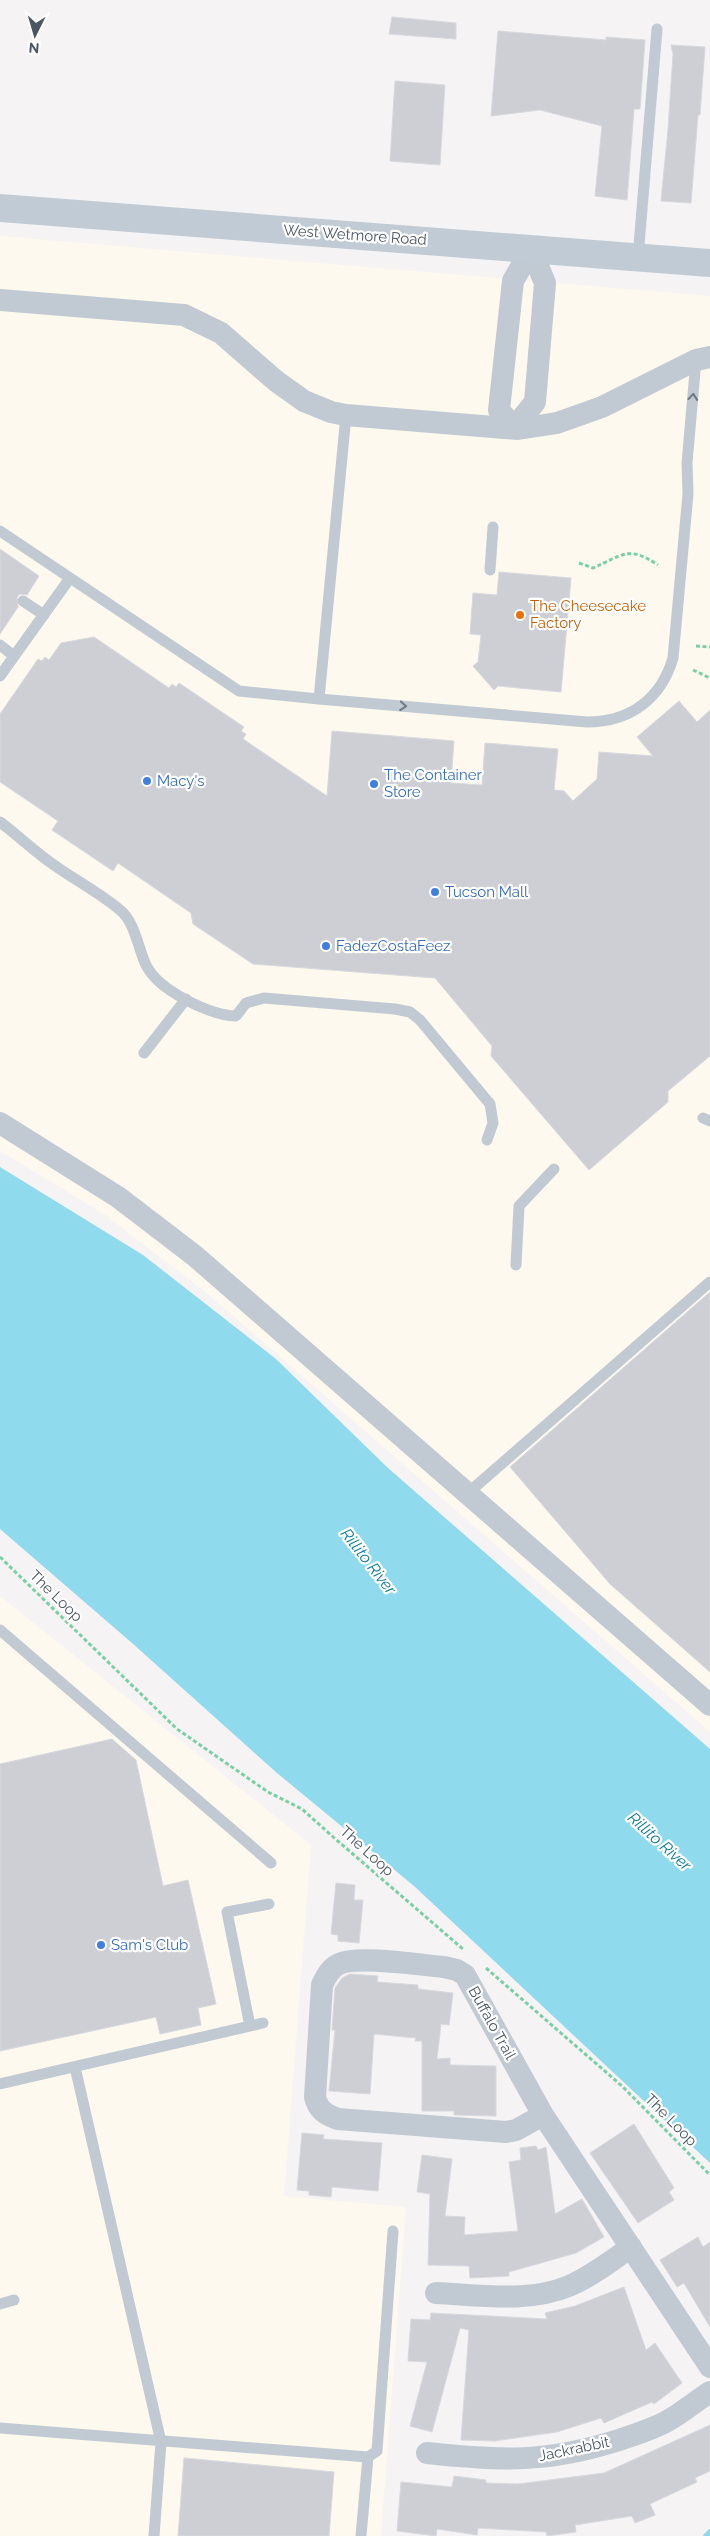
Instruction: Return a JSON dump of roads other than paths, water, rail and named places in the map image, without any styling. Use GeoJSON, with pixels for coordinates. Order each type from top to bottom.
{"type":"FeatureCollection","features":[{"type":"Feature","properties":{"kind":"main road","name":"West Wetmore Road"},"geometry":{"type":"LineString","coordinates":[[0,208],[710,263]]}},
{"type":"Feature","properties":{"kind":"street"},"geometry":{"type":"LineString","coordinates":[[514,428],[499,410],[513,281],[531,249]]}},
{"type":"Feature","properties":{"kind":"street"},"geometry":{"type":"LineString","coordinates":[[514,428],[536,402],[545,284],[531,249]]}},
{"type":"Feature","properties":{"kind":"street"},"geometry":{"type":"LineString","coordinates":[[0,300],[184,315],[220,333],[276,382],[304,401],[331,412],[346,415],[514,428],[557,423],[602,407],[703,358]]}},
{"type":"Feature","properties":{"kind":"street"},"geometry":{"type":"LineString","coordinates":[[0,1123],[118,1197],[195,1256],[710,1705]]}},
{"type":"Feature","properties":{"kind":"street","name":"Buffalo Trail"},"geometry":{"type":"LineString","coordinates":[[543,2116],[516,2130],[487,2132],[338,2119],[326,2115],[317,2104],[315,2097],[322,1985],[328,1972],[338,1964],[355,1960],[444,1967],[457,1970],[465,1975],[473,1986],[543,2116],[710,2367]]}},
{"type":"Feature","properties":{"kind":"street"},"geometry":{"type":"LineString","coordinates":[[436,2293],[511,2297],[567,2287],[589,2276],[631,2247]]}},
{"type":"Feature","properties":{"kind":"street","name":"Jackrabbit"},"geometry":{"type":"LineString","coordinates":[[427,2453],[493,2460],[556,2456],[599,2446],[646,2431],[669,2420],[710,2392]]}},
{"type":"Feature","properties":{"kind":"lane"},"geometry":{"type":"LineString","coordinates":[[638,257],[657,29]]}},
{"type":"Feature","properties":{"kind":"lane"},"geometry":{"type":"LineString","coordinates":[[0,530],[239,691],[596,722],[621,718],[650,700],[667,676],[675,645],[688,494],[690,435],[703,358]]}},
{"type":"Feature","properties":{"kind":"lane"},"geometry":{"type":"LineString","coordinates":[[319,699],[346,415]]}},
{"type":"Feature","properties":{"kind":"lane"},"geometry":{"type":"LineString","coordinates":[[490,570],[493,527]]}},
{"type":"Feature","properties":{"kind":"lane"},"geometry":{"type":"LineString","coordinates":[[0,676],[70,578]]}},
{"type":"Feature","properties":{"kind":"lane"},"geometry":{"type":"LineString","coordinates":[[22,601],[44,615]]}},
{"type":"Feature","properties":{"kind":"lane"},"geometry":{"type":"LineString","coordinates":[[0,645],[14,656]]}},
{"type":"Feature","properties":{"kind":"lane"},"geometry":{"type":"LineString","coordinates":[[0,822],[52,864],[120,910],[130,923],[152,976],[186,999],[229,1016],[236,1016],[240,1008],[252,1000],[264,998],[395,1009],[410,1012],[420,1020],[490,1104],[493,1122],[487,1140]]}},
{"type":"Feature","properties":{"kind":"lane"},"geometry":{"type":"LineString","coordinates":[[144,1053],[186,999]]}},
{"type":"Feature","properties":{"kind":"lane"},"geometry":{"type":"LineString","coordinates":[[516,1265],[519,1206],[554,1170]]}},
{"type":"Feature","properties":{"kind":"lane"},"geometry":{"type":"LineString","coordinates":[[468,1493],[710,1282]]}},
{"type":"Feature","properties":{"kind":"lane"},"geometry":{"type":"LineString","coordinates":[[0,1630],[271,1863]]}},
{"type":"Feature","properties":{"kind":"lane"},"geometry":{"type":"LineString","coordinates":[[250,2026],[227,1912],[269,1904]]}},
{"type":"Feature","properties":{"kind":"lane"},"geometry":{"type":"LineString","coordinates":[[0,2084],[263,2023]]}},
{"type":"Feature","properties":{"kind":"lane"},"geometry":{"type":"LineString","coordinates":[[74,2067],[161,2442],[154,2536]]}},
{"type":"Feature","properties":{"kind":"lane"},"geometry":{"type":"LineString","coordinates":[[0,2428],[368,2457],[377,2450],[393,2232]]}},
{"type":"Feature","properties":{"kind":"lane"},"geometry":{"type":"LineString","coordinates":[[0,2304],[14,2300]]}},
{"type":"Feature","properties":{"kind":"lane"},"geometry":{"type":"LineString","coordinates":[[361,2536],[368,2457]]}},
{"type":"Feature","properties":{"kind":"water","name":"Rillito River"},"geometry":{"type":"Polygon","coordinates":[[[0,1167],[143,1255],[276,1359],[388,1468],[710,1749],[710,2163],[414,1886],[277,1773],[132,1643],[0,1529],[0,1167]]]}},
{"type":"Feature","properties":{"kind":"waterway"},"geometry":{"type":"LineString","coordinates":[[706,2536],[710,2532]]}},
{"type":"Feature","properties":{"kind":"place","name":"The Cheesecake Factory"},"geometry":{"type":"Point","coordinates":[520,615]}},
{"type":"Feature","properties":{"kind":"place","name":"Macy's"},"geometry":{"type":"Point","coordinates":[147,781]}},
{"type":"Feature","properties":{"kind":"place","name":"The Container Store"},"geometry":{"type":"Point","coordinates":[374,784]}},
{"type":"Feature","properties":{"kind":"place","name":"Tucson Mall"},"geometry":{"type":"Point","coordinates":[435,892]}},
{"type":"Feature","properties":{"kind":"place","name":"FadezCostaFeez"},"geometry":{"type":"Point","coordinates":[326,946]}},
{"type":"Feature","properties":{"kind":"place","name":"Sam's Club"},"geometry":{"type":"Point","coordinates":[101,1945]}}]}
